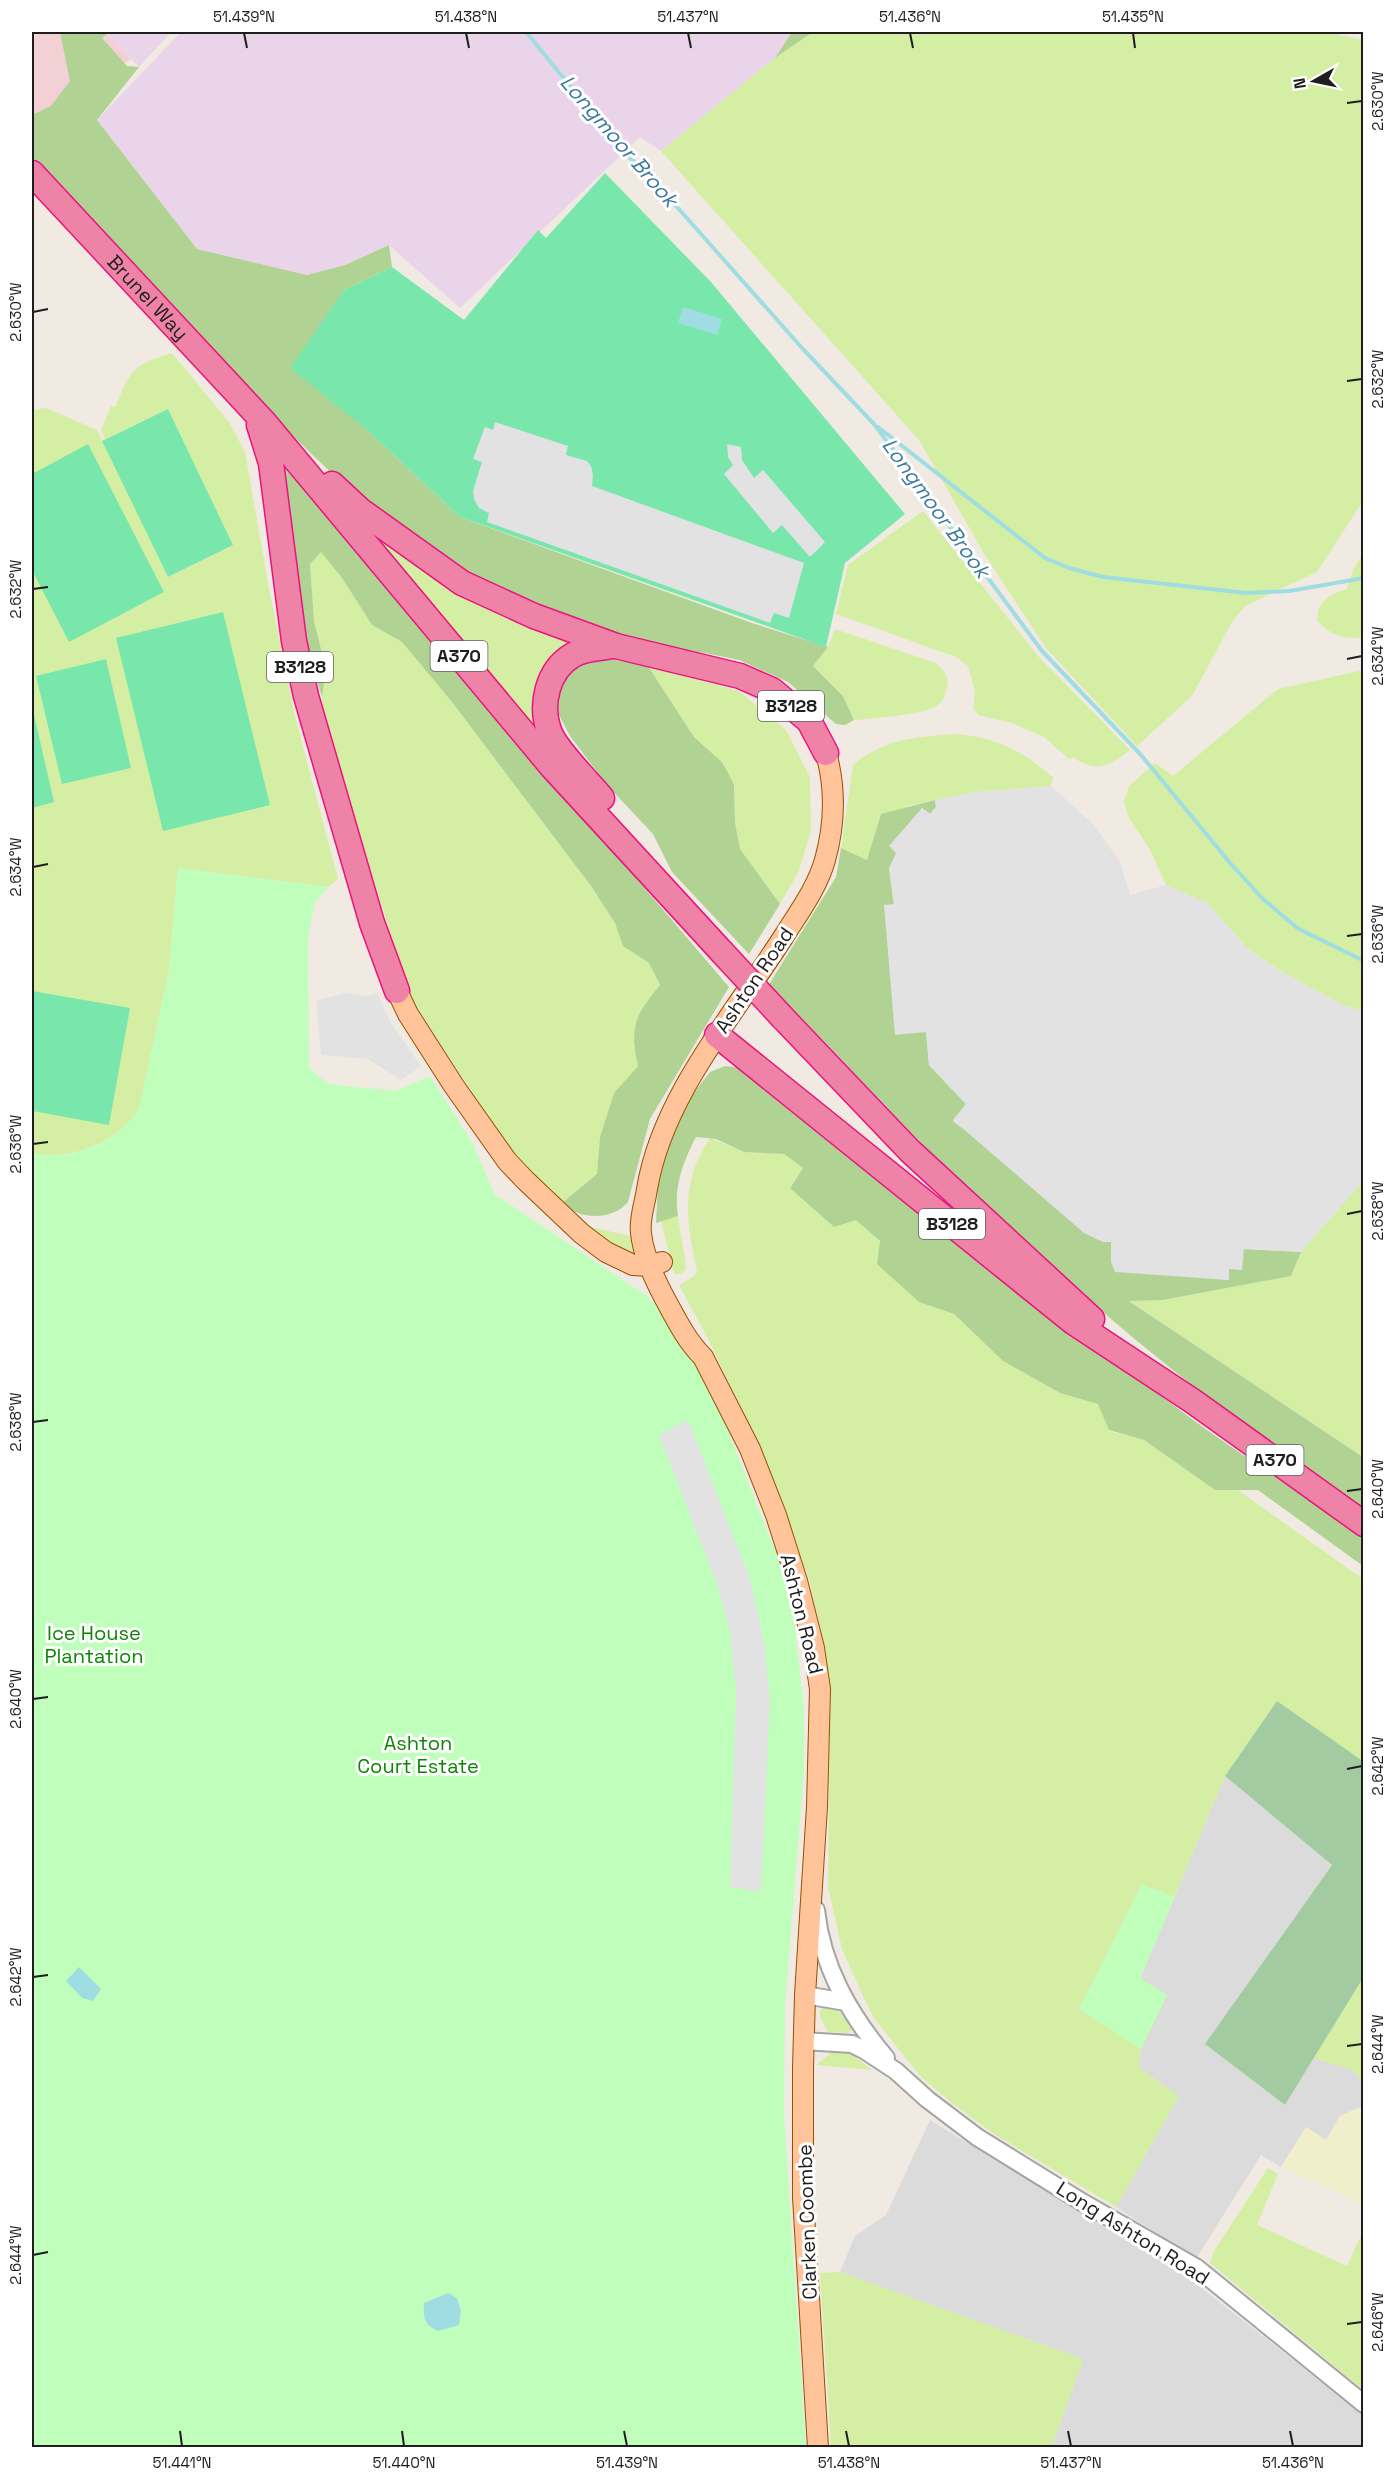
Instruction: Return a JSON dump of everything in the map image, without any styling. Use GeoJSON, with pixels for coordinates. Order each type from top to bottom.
{"type":"FeatureCollection","features":[{"type":"Feature","properties":{"kind":"highway","name":"Brunel Way"},"geometry":{"type":"LineString","coordinates":[[36,178],[257,415]]}},
{"type":"Feature","properties":{"kind":"highway","name":"B3128"},"geometry":{"type":"LineString","coordinates":[[257,415],[360,510],[462,583],[534,616],[616,646],[740,676],[772,690],[809,721],[826,753]]}},
{"type":"Feature","properties":{"kind":"highway","name":"B3128"},"geometry":{"type":"LineString","coordinates":[[257,415],[271,463],[294,641],[306,696],[372,923],[397,991]]}},
{"type":"Feature","properties":{"kind":"highway","name":"A370"},"geometry":{"type":"LineString","coordinates":[[257,415],[545,758],[783,1018],[910,1151],[1108,1333],[1194,1402],[1364,1524]]}},
{"type":"Feature","properties":{"kind":"highway","name":"B3128"},"geometry":{"type":"LineString","coordinates":[[616,646],[586,650],[572,655],[557,670],[547,688],[545,709],[550,734],[636,837],[661,884]]}},
{"type":"Feature","properties":{"kind":"highway","name":"B3128"},"geometry":{"type":"LineString","coordinates":[[717,1035],[1073,1322],[1194,1402]]}},
{"type":"Feature","properties":{"kind":"main road","name":"Ashton Road"},"geometry":{"type":"LineString","coordinates":[[805,1995],[821,1714],[814,1648],[798,1581],[750,1449],[704,1357],[691,1345],[679,1325],[656,1264],[652,1219],[645,1201],[657,1147],[670,1115],[717,1035],[765,966],[811,892],[824,862],[831,831],[834,797],[826,753]]}},
{"type":"Feature","properties":{"kind":"main road","name":"B3128"},"geometry":{"type":"LineString","coordinates":[[397,991],[408,1014],[454,1086],[507,1161],[519,1174],[582,1234],[606,1252],[633,1265],[656,1264]]}},
{"type":"Feature","properties":{"kind":"main road","name":"Clarken Coombe"},"geometry":{"type":"LineString","coordinates":[[805,1995],[803,2198],[818,2448]]}},
{"type":"Feature","properties":{"kind":"street","name":"Long Ashton Road"},"geometry":{"type":"LineString","coordinates":[[813,1876],[818,1924],[824,1953],[846,2002],[865,2032],[896,2072]]}},
{"type":"Feature","properties":{"kind":"street"},"geometry":{"type":"LineString","coordinates":[[805,1995],[846,2002]]}},
{"type":"Feature","properties":{"kind":"street","name":"Long Ashton Road"},"geometry":{"type":"LineString","coordinates":[[803,2041],[852,2044],[896,2072],[977,2137],[1082,2202],[1197,2268],[1364,2404]]}},
{"type":"Feature","properties":{"kind":"shaded area"},"geometry":{"type":"Polygon","coordinates":[[[32,32],[106,32],[131,59],[32,128],[32,32]]]}},
{"type":"Feature","properties":{"kind":"shaded area"},"geometry":{"type":"Polygon","coordinates":[[[106,32],[171,32],[139,67],[106,32]]]}},
{"type":"Feature","properties":{"kind":"shaded area"},"geometry":{"type":"Polygon","coordinates":[[[181,32],[792,32],[775,58],[661,151],[640,137],[460,308],[389,245],[345,265],[307,275],[197,249],[97,120],[181,32]]]}},
{"type":"Feature","properties":{"kind":"shaded area"},"geometry":{"type":"Polygon","coordinates":[[[495,422],[568,446],[566,455],[587,461],[591,466],[592,486],[804,563],[789,618],[774,613],[770,623],[487,522],[489,513],[479,508],[473,491],[482,462],[473,459],[485,427],[493,430],[495,422]]]}},
{"type":"Feature","properties":{"kind":"shaded area"},"geometry":{"type":"Polygon","coordinates":[[[727,444],[741,447],[742,460],[754,478],[763,470],[825,542],[810,557],[782,525],[773,533],[724,474],[733,465],[728,457],[727,444]]]}},
{"type":"Feature","properties":{"kind":"shaded area"},"geometry":{"type":"Polygon","coordinates":[[[1051,786],[1094,825],[1120,862],[1130,895],[1166,885],[1207,903],[1247,948],[1277,969],[1343,1005],[1363,1012],[1363,1181],[1301,1252],[1244,1249],[1242,1270],[1229,1269],[1229,1280],[1115,1272],[1111,1262],[1111,1242],[1103,1242],[1084,1233],[953,1120],[966,1104],[929,1065],[926,1032],[895,1035],[884,905],[894,904],[889,868],[896,853],[889,846],[922,808],[930,814],[936,807],[935,800],[976,792],[1051,786]]]}},
{"type":"Feature","properties":{"kind":"shaded area"},"geometry":{"type":"Polygon","coordinates":[[[345,993],[366,996],[377,993],[391,1023],[421,1066],[401,1080],[368,1059],[321,1055],[316,1001],[345,993]]]}},
{"type":"Feature","properties":{"kind":"shaded area"},"geometry":{"type":"Polygon","coordinates":[[[688,1420],[750,1579],[764,1644],[770,1700],[761,1892],[730,1887],[736,1690],[730,1634],[719,1589],[659,1435],[688,1420]]]}},
{"type":"Feature","properties":{"kind":"shaded area"},"geometry":{"type":"Polygon","coordinates":[[[1225,1776],[1332,1865],[1206,2044],[1285,2105],[1314,2058],[1352,2070],[1363,2081],[1363,2106],[1340,2116],[1326,2140],[1306,2127],[1281,2167],[1261,2155],[1196,2259],[1116,2207],[1179,2096],[1139,2068],[1141,2049],[1166,1995],[1140,1979],[1225,1776]]]}},
{"type":"Feature","properties":{"kind":"shaded area"},"geometry":{"type":"Polygon","coordinates":[[[1363,2106],[1363,2204],[1281,2167],[1306,2127],[1326,2140],[1340,2116],[1363,2106]]]}},
{"type":"Feature","properties":{"kind":"shaded area"},"geometry":{"type":"Polygon","coordinates":[[[930,2120],[1193,2281],[1363,2415],[1363,2447],[1052,2447],[1083,2359],[840,2272],[855,2236],[886,2215],[930,2120]]]}},
{"type":"Feature","properties":{"kind":"green space"},"geometry":{"type":"Polygon","coordinates":[[[60,32],[105,32],[107,34],[102,38],[127,66],[139,67],[97,120],[197,249],[307,275],[345,265],[389,245],[392,267],[344,290],[365,428],[460,517],[752,623],[828,647],[813,666],[843,696],[854,720],[845,725],[836,724],[788,682],[739,660],[705,653],[661,649],[526,605],[454,571],[366,506],[275,419],[38,171],[32,151],[32,115],[51,106],[70,81],[60,32]]]}},
{"type":"Feature","properties":{"kind":"green space"},"geometry":{"type":"Polygon","coordinates":[[[792,32],[813,32],[775,58],[792,32]]]}},
{"type":"Feature","properties":{"kind":"green space"},"geometry":{"type":"Polygon","coordinates":[[[813,32],[1327,32],[1363,40],[1363,501],[1317,572],[1245,606],[1232,622],[1192,696],[1137,746],[1046,648],[986,557],[919,440],[661,151],[775,58],[813,32]]]}},
{"type":"Feature","properties":{"kind":"green space"},"geometry":{"type":"Polygon","coordinates":[[[605,173],[711,282],[905,514],[845,563],[826,647],[460,517],[365,428],[290,368],[344,290],[392,267],[464,320],[538,230],[546,238],[605,173]]]}},
{"type":"Feature","properties":{"kind":"green space"},"geometry":{"type":"Polygon","coordinates":[[[172,353],[229,422],[245,452],[269,589],[296,720],[338,879],[328,887],[178,868],[169,971],[139,1109],[119,1131],[92,1146],[62,1154],[32,1154],[32,410],[46,408],[97,430],[168,577],[233,545],[168,409],[105,439],[101,430],[111,406],[115,407],[125,384],[134,371],[148,362],[172,353]]]}},
{"type":"Feature","properties":{"kind":"green space"},"geometry":{"type":"Polygon","coordinates":[[[168,409],[233,545],[168,577],[102,441],[168,409]]]}},
{"type":"Feature","properties":{"kind":"green space"},"geometry":{"type":"Polygon","coordinates":[[[88,444],[164,592],[69,642],[32,570],[32,474],[88,444]]]}},
{"type":"Feature","properties":{"kind":"green space"},"geometry":{"type":"Polygon","coordinates":[[[282,463],[729,987],[650,1119],[628,1202],[613,1213],[586,1215],[569,1209],[562,1203],[597,1174],[600,1137],[614,1093],[638,1066],[634,1041],[636,1022],[660,985],[649,963],[623,946],[615,923],[591,886],[452,702],[402,642],[372,625],[342,578],[321,552],[310,564],[314,621],[326,669],[322,697],[300,625],[282,463]]]}},
{"type":"Feature","properties":{"kind":"green space"},"geometry":{"type":"Polygon","coordinates":[[[335,492],[583,636],[538,731],[335,492]]]}},
{"type":"Feature","properties":{"kind":"green space"},"geometry":{"type":"Polygon","coordinates":[[[923,511],[1038,656],[1130,750],[1102,766],[1089,765],[1073,757],[1070,760],[1044,737],[1012,723],[978,715],[973,707],[975,692],[968,666],[956,657],[836,614],[848,565],[923,511]]]}},
{"type":"Feature","properties":{"kind":"green space"},"geometry":{"type":"Polygon","coordinates":[[[321,551],[342,578],[372,625],[402,642],[452,702],[591,886],[615,923],[623,946],[649,963],[660,986],[636,1023],[634,1041],[638,1066],[614,1093],[600,1137],[597,1174],[562,1203],[512,1155],[410,996],[323,718],[322,697],[326,669],[314,621],[310,564],[321,551]]]}},
{"type":"Feature","properties":{"kind":"green space"},"geometry":{"type":"Polygon","coordinates":[[[1363,553],[1363,638],[1343,637],[1321,625],[1317,620],[1318,613],[1326,599],[1347,589],[1353,570],[1363,553]]]}},
{"type":"Feature","properties":{"kind":"green space"},"geometry":{"type":"Polygon","coordinates":[[[223,612],[270,805],[163,831],[116,638],[223,612]]]}},
{"type":"Feature","properties":{"kind":"green space"},"geometry":{"type":"Polygon","coordinates":[[[835,629],[936,663],[947,679],[942,701],[931,709],[922,711],[854,720],[843,696],[813,666],[828,647],[835,629]]]}},
{"type":"Feature","properties":{"kind":"green space"},"geometry":{"type":"Polygon","coordinates":[[[106,659],[131,768],[62,784],[36,676],[106,659]]]}},
{"type":"Feature","properties":{"kind":"green space"},"geometry":{"type":"Polygon","coordinates":[[[610,659],[648,666],[694,737],[722,762],[734,784],[735,823],[740,849],[780,904],[749,954],[672,872],[653,834],[607,785],[570,736],[558,713],[559,687],[573,670],[587,661],[610,659]]]}},
{"type":"Feature","properties":{"kind":"green space"},"geometry":{"type":"Polygon","coordinates":[[[648,666],[739,691],[786,730],[810,777],[811,831],[798,873],[780,904],[740,849],[735,823],[734,784],[722,762],[694,737],[648,666]]]}},
{"type":"Feature","properties":{"kind":"green space"},"geometry":{"type":"Polygon","coordinates":[[[1363,670],[1363,1012],[1343,1005],[1277,969],[1247,948],[1207,903],[1166,885],[1150,850],[1129,818],[1124,802],[1129,786],[1155,763],[1173,776],[1278,689],[1363,670]]]}},
{"type":"Feature","properties":{"kind":"green space"},"geometry":{"type":"Polygon","coordinates":[[[32,706],[54,802],[32,808],[32,706]]]}},
{"type":"Feature","properties":{"kind":"green space"},"geometry":{"type":"Polygon","coordinates":[[[954,734],[983,738],[1019,752],[1053,777],[1051,786],[976,792],[907,806],[867,860],[841,848],[853,765],[876,750],[900,741],[954,734]]]}},
{"type":"Feature","properties":{"kind":"green space"},"geometry":{"type":"Polygon","coordinates":[[[935,800],[936,807],[930,814],[922,808],[889,868],[894,905],[884,905],[926,1031],[929,1065],[966,1104],[953,1121],[1112,1242],[1111,1262],[1228,1280],[1229,1269],[1244,1249],[1301,1252],[1291,1276],[1163,1300],[1129,1301],[1363,1457],[1363,1513],[1180,1376],[1049,1265],[928,1150],[812,1028],[768,986],[836,877],[841,848],[867,860],[881,814],[935,800]]]}},
{"type":"Feature","properties":{"kind":"green space","name":"Ashton Court Estate"},"geometry":{"type":"Polygon","coordinates":[[[178,868],[328,887],[315,902],[308,937],[309,1068],[328,1084],[395,1091],[430,1076],[473,1144],[494,1194],[647,1296],[679,1332],[713,1393],[779,1561],[793,1612],[804,1709],[804,1771],[785,2005],[784,2115],[806,2447],[32,2447],[32,1154],[62,1154],[92,1147],[119,1132],[139,1109],[169,971],[178,868]]]}},
{"type":"Feature","properties":{"kind":"green space"},"geometry":{"type":"Polygon","coordinates":[[[32,991],[130,1008],[109,1125],[32,1111],[32,991]]]}},
{"type":"Feature","properties":{"kind":"green space"},"geometry":{"type":"Polygon","coordinates":[[[725,1066],[742,1068],[1014,1288],[1207,1430],[1363,1538],[1363,1566],[1258,1490],[1215,1490],[1144,1440],[1109,1430],[1098,1404],[1060,1393],[1003,1361],[954,1314],[919,1302],[877,1264],[880,1241],[856,1220],[834,1227],[790,1188],[803,1168],[784,1154],[744,1152],[716,1139],[696,1137],[680,1175],[677,1195],[678,1216],[656,1223],[658,1184],[669,1139],[689,1099],[710,1072],[725,1066]]]}},
{"type":"Feature","properties":{"kind":"green space"},"geometry":{"type":"Polygon","coordinates":[[[710,1138],[744,1152],[784,1154],[803,1168],[790,1187],[834,1227],[856,1219],[880,1241],[919,1302],[954,1314],[1003,1361],[1060,1393],[1099,1404],[1109,1431],[1144,1440],[1215,1490],[1238,1490],[1363,1579],[1363,1762],[1277,1701],[1225,1776],[1140,1978],[1167,1995],[1141,2049],[1139,2068],[1179,2096],[1116,2207],[994,2134],[920,2076],[874,2018],[842,1949],[828,1887],[830,1691],[822,1634],[808,1576],[749,1425],[679,1285],[694,1276],[697,1271],[690,1235],[688,1203],[694,1171],[710,1138]]]}},
{"type":"Feature","properties":{"kind":"green space"},"geometry":{"type":"Polygon","coordinates":[[[1363,1181],[1363,1457],[1128,1300],[1163,1300],[1291,1276],[1301,1252],[1363,1181]]]}},
{"type":"Feature","properties":{"kind":"green space"},"geometry":{"type":"Polygon","coordinates":[[[678,1216],[686,1270],[680,1274],[674,1274],[661,1221],[678,1216]]]}},
{"type":"Feature","properties":{"kind":"green space"},"geometry":{"type":"Polygon","coordinates":[[[578,1224],[630,1236],[638,1243],[638,1253],[634,1256],[627,1255],[578,1224]]]}},
{"type":"Feature","properties":{"kind":"green space"},"geometry":{"type":"Polygon","coordinates":[[[1277,1701],[1364,1762],[1363,1978],[1285,2105],[1205,2044],[1332,1865],[1225,1776],[1277,1701]]]}},
{"type":"Feature","properties":{"kind":"green space"},"geometry":{"type":"Polygon","coordinates":[[[1142,1884],[1175,1897],[1140,1978],[1167,1995],[1141,2049],[1079,2009],[1142,1884]]]}},
{"type":"Feature","properties":{"kind":"green space"},"geometry":{"type":"Polygon","coordinates":[[[1363,1978],[1363,2081],[1352,2070],[1314,2058],[1363,1978]]]}},
{"type":"Feature","properties":{"kind":"green space"},"geometry":{"type":"Polygon","coordinates":[[[826,2007],[842,2014],[852,2029],[849,2033],[828,2032],[820,2017],[820,2010],[826,2007]]]}},
{"type":"Feature","properties":{"kind":"green space"},"geometry":{"type":"Polygon","coordinates":[[[841,2051],[854,2056],[872,2070],[816,2065],[832,2052],[841,2051]]]}},
{"type":"Feature","properties":{"kind":"green space"},"geometry":{"type":"Polygon","coordinates":[[[1268,2168],[1278,2174],[1257,2225],[1347,2266],[1363,2231],[1363,2390],[1210,2263],[1214,2251],[1268,2168]]]}},
{"type":"Feature","properties":{"kind":"green space"},"geometry":{"type":"Polygon","coordinates":[[[840,2272],[1083,2359],[1052,2447],[831,2447],[820,2273],[840,2272]]]}},
{"type":"Feature","properties":{"kind":"water"},"geometry":{"type":"Polygon","coordinates":[[[683,307],[722,319],[717,335],[678,323],[683,307]]]}},
{"type":"Feature","properties":{"kind":"water"},"geometry":{"type":"Polygon","coordinates":[[[79,1967],[101,1989],[93,2001],[82,1998],[66,1981],[79,1967]]]}},
{"type":"Feature","properties":{"kind":"water"},"geometry":{"type":"Polygon","coordinates":[[[448,2293],[457,2298],[461,2311],[459,2325],[438,2331],[425,2320],[424,2303],[448,2293]]]}},
{"type":"Feature","properties":{"kind":"waterway","name":"Longmoor Brook"},"geometry":{"type":"LineString","coordinates":[[526,32],[624,152],[662,190],[802,348],[874,424],[1042,651],[1141,755],[1231,864],[1262,898],[1297,928],[1364,961]]}},
{"type":"Feature","properties":{"kind":"waterway"},"geometry":{"type":"LineString","coordinates":[[878,427],[1045,558],[1069,568],[1103,577],[1246,593],[1289,591],[1364,578]]}},
{"type":"Feature","properties":{"kind":"park label","name":"Ice House Plantation"},"geometry":{"type":"Point","coordinates":[94,1644]}}]}
